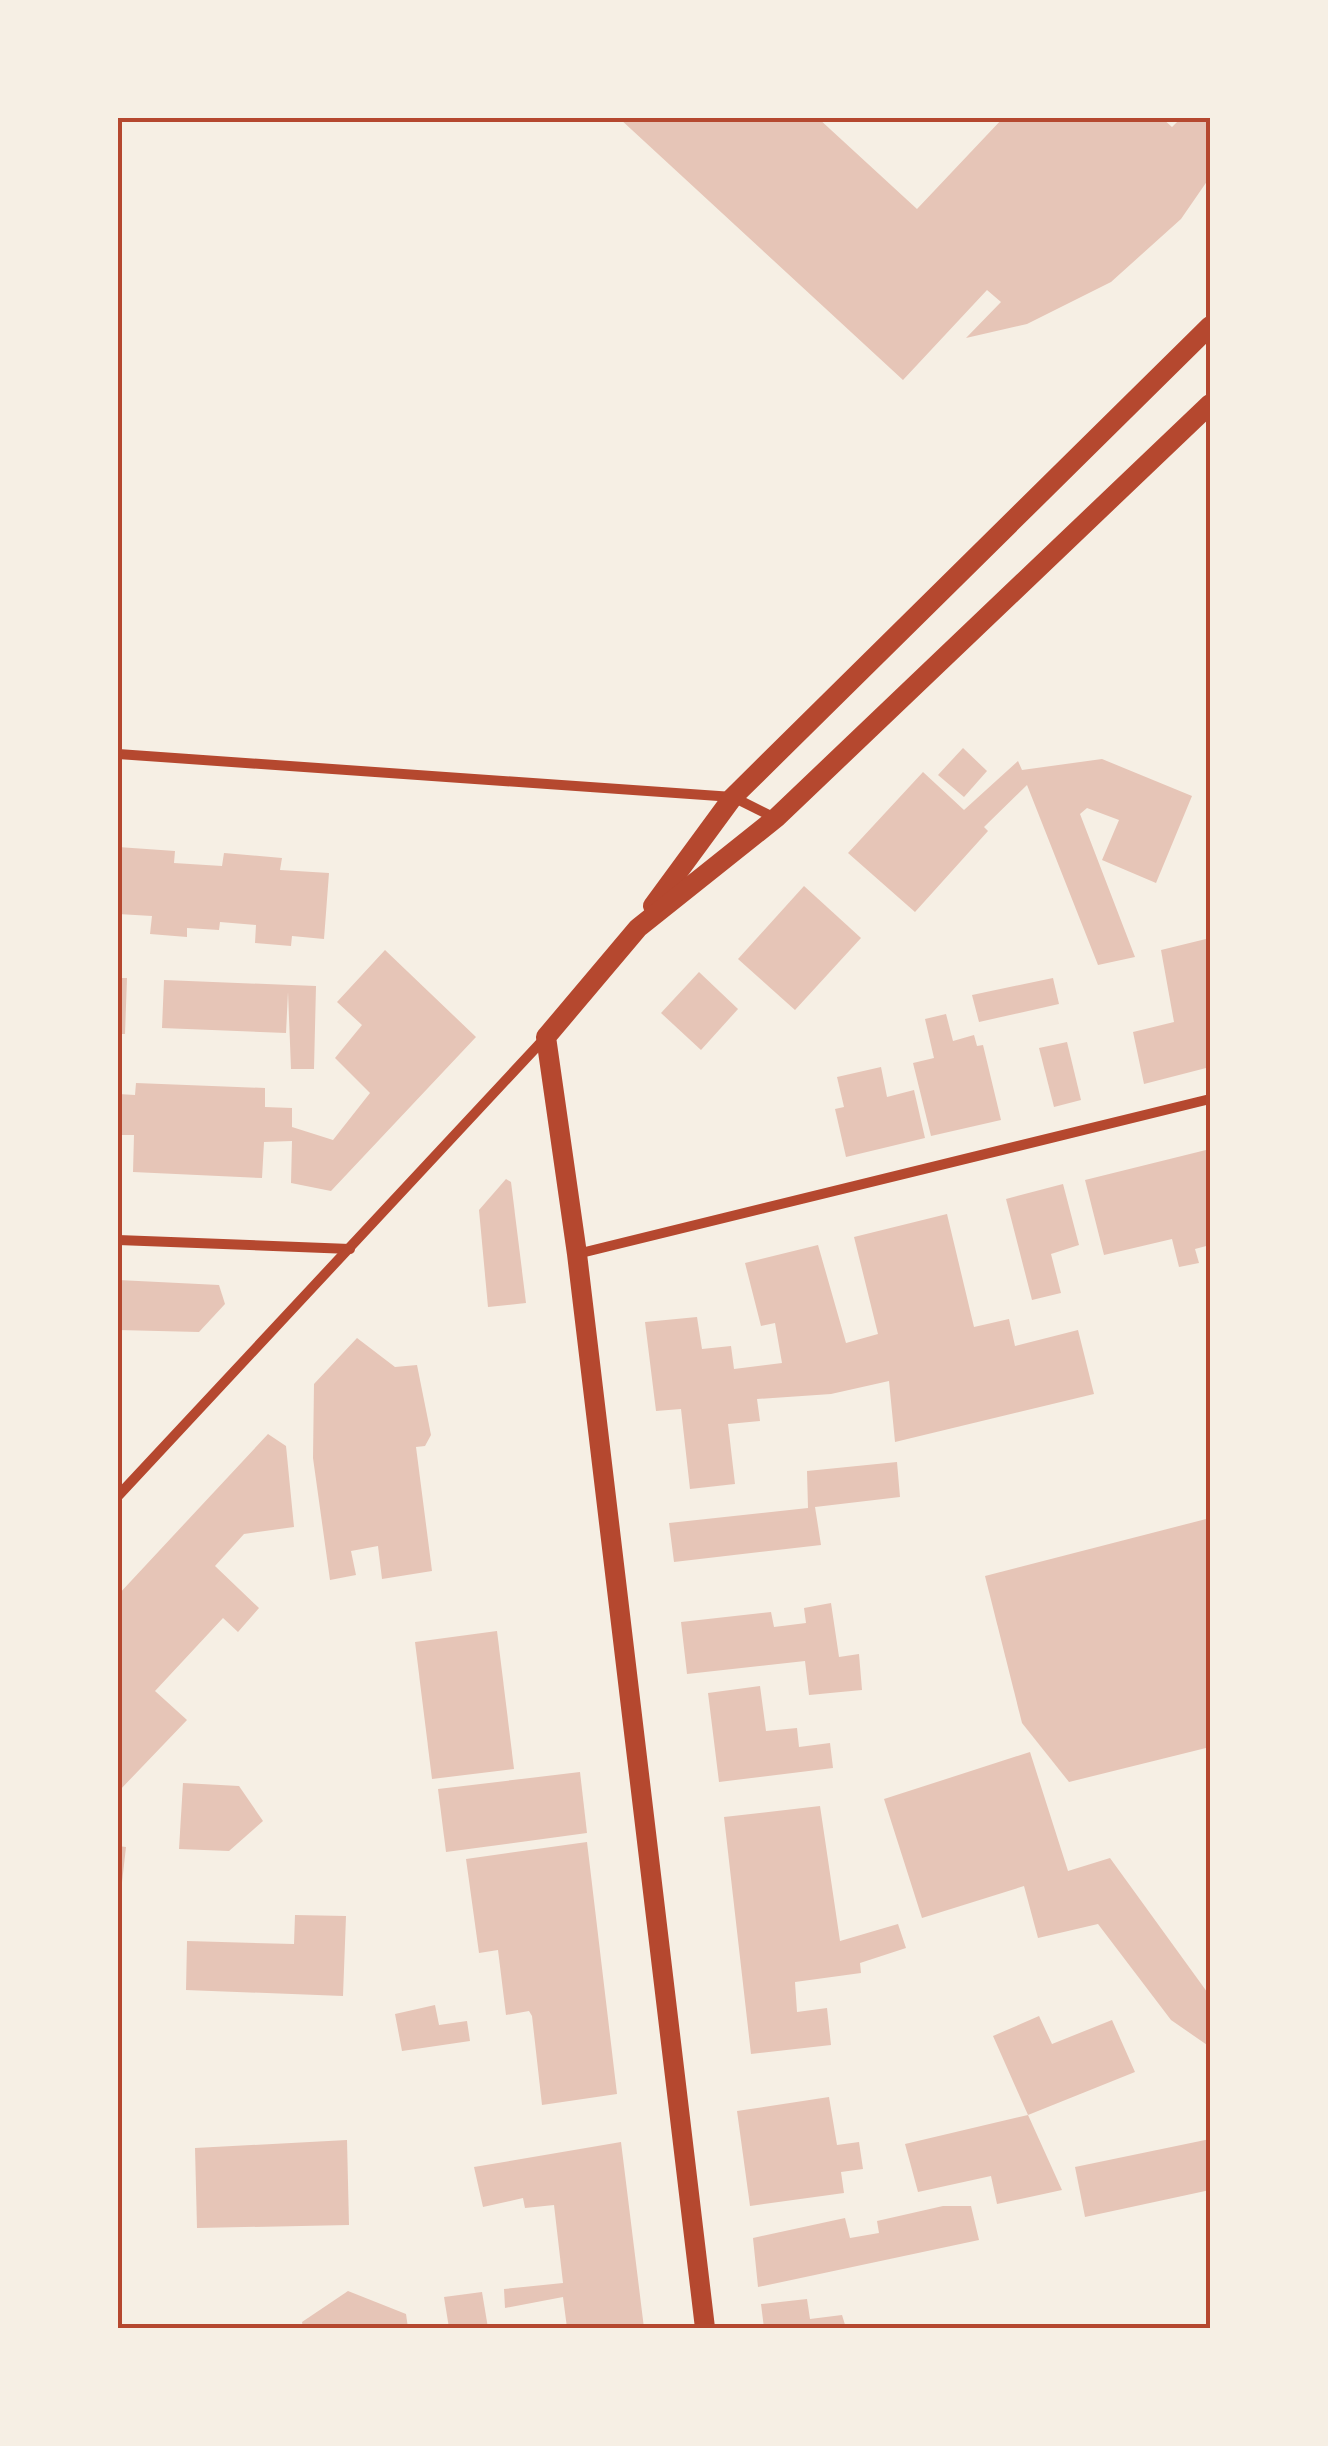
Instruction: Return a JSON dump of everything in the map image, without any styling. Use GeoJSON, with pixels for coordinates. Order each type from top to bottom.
{"type":"FeatureCollection","features":[{"type":"Feature","properties":{"kind":"main road"},"geometry":{"type":"LineString","coordinates":[[705,2328],[577,1254],[546,1037],[638,928],[733,798],[1210,326]]}},
{"type":"Feature","properties":{"kind":"main road"},"geometry":{"type":"LineString","coordinates":[[638,928],[776,818],[1210,404]]}},
{"type":"Feature","properties":{"kind":"street"},"geometry":{"type":"LineString","coordinates":[[118,754],[733,798],[776,818]]}},
{"type":"Feature","properties":{"kind":"street"},"geometry":{"type":"LineString","coordinates":[[118,1496],[546,1037]]}},
{"type":"Feature","properties":{"kind":"street"},"geometry":{"type":"LineString","coordinates":[[577,1254],[1210,1099]]}},
{"type":"Feature","properties":{"kind":"street"},"geometry":{"type":"LineString","coordinates":[[118,1240],[350,1250]]}},
{"type":"Feature","properties":{"kind":"building"},"geometry":{"type":"Polygon","coordinates":[[[619,118],[818,118],[917,209],[1003,118],[1162,118],[1172,127],[1181,118],[1210,118],[1210,177],[1181,219],[1111,282],[1027,324],[966,338],[1001,302],[987,290],[903,380],[619,118]]]}},
{"type":"Feature","properties":{"kind":"building"},"geometry":{"type":"Polygon","coordinates":[[[963,748],[987,771],[964,797],[938,775],[963,748]]]}},
{"type":"Feature","properties":{"kind":"building"},"geometry":{"type":"Polygon","coordinates":[[[1102,759],[1192,796],[1156,883],[1102,860],[1119,820],[1087,808],[1080,814],[1135,957],[1098,965],[1027,785],[984,827],[988,831],[915,912],[848,853],[923,772],[964,810],[1018,761],[1022,770],[1102,759]]]}},
{"type":"Feature","properties":{"kind":"building"},"geometry":{"type":"Polygon","coordinates":[[[118,847],[175,851],[174,863],[222,866],[224,853],[282,858],[280,870],[329,873],[324,939],[292,936],[291,946],[255,943],[256,925],[220,922],[219,930],[187,928],[187,937],[150,934],[152,916],[118,914],[118,847]]]}},
{"type":"Feature","properties":{"kind":"building"},"geometry":{"type":"Polygon","coordinates":[[[804,886],[861,938],[795,1010],[738,959],[804,886]]]}},
{"type":"Feature","properties":{"kind":"building"},"geometry":{"type":"Polygon","coordinates":[[[1210,938],[1210,1067],[1144,1084],[1133,1032],[1174,1022],[1161,950],[1210,938]]]}},
{"type":"Feature","properties":{"kind":"building"},"geometry":{"type":"Polygon","coordinates":[[[385,950],[476,1037],[331,1191],[291,1183],[292,1141],[264,1142],[262,1178],[133,1172],[134,1135],[118,1135],[118,1094],[135,1095],[136,1083],[265,1088],[265,1107],[292,1108],[292,1127],[333,1140],[370,1093],[335,1058],[362,1025],[337,1002],[385,950]]]}},
{"type":"Feature","properties":{"kind":"building"},"geometry":{"type":"Polygon","coordinates":[[[699,972],[738,1009],[701,1050],[661,1013],[699,972]]]}},
{"type":"Feature","properties":{"kind":"building"},"geometry":{"type":"Polygon","coordinates":[[[118,978],[127,978],[125,1034],[118,1034],[118,978]]]}},
{"type":"Feature","properties":{"kind":"building"},"geometry":{"type":"Polygon","coordinates":[[[1053,978],[1059,1004],[979,1022],[972,995],[1053,978]]]}},
{"type":"Feature","properties":{"kind":"building"},"geometry":{"type":"Polygon","coordinates":[[[164,980],[316,986],[314,1069],[291,1069],[288,992],[286,1033],[162,1028],[164,980]]]}},
{"type":"Feature","properties":{"kind":"building"},"geometry":{"type":"Polygon","coordinates":[[[946,1014],[953,1041],[974,1035],[977,1046],[983,1045],[1001,1120],[931,1136],[913,1063],[934,1058],[925,1019],[946,1014]]]}},
{"type":"Feature","properties":{"kind":"building"},"geometry":{"type":"Polygon","coordinates":[[[1067,1042],[1081,1100],[1054,1107],[1039,1048],[1067,1042]]]}},
{"type":"Feature","properties":{"kind":"building"},"geometry":{"type":"Polygon","coordinates":[[[881,1067],[887,1097],[914,1090],[925,1138],[846,1157],[835,1109],[844,1107],[837,1077],[881,1067]]]}},
{"type":"Feature","properties":{"kind":"building"},"geometry":{"type":"Polygon","coordinates":[[[1210,1149],[1210,1245],[1195,1249],[1199,1263],[1179,1267],[1172,1239],[1104,1255],[1085,1180],[1210,1149]]]}},
{"type":"Feature","properties":{"kind":"building"},"geometry":{"type":"Polygon","coordinates":[[[506,1179],[511,1182],[526,1303],[488,1307],[479,1210],[506,1179]]]}},
{"type":"Feature","properties":{"kind":"building"},"geometry":{"type":"Polygon","coordinates":[[[1063,1184],[1079,1245],[1051,1254],[1061,1293],[1032,1300],[1006,1199],[1063,1184]]]}},
{"type":"Feature","properties":{"kind":"building"},"geometry":{"type":"Polygon","coordinates":[[[947,1214],[974,1327],[1009,1319],[1015,1346],[1078,1330],[1094,1394],[895,1442],[889,1381],[831,1394],[757,1399],[760,1421],[728,1424],[735,1484],[690,1489],[681,1409],[656,1411],[645,1322],[697,1317],[702,1349],[731,1346],[734,1369],[782,1363],[775,1323],[761,1326],[745,1263],[818,1245],[846,1343],[878,1334],[854,1237],[947,1214]]]}},
{"type":"Feature","properties":{"kind":"building"},"geometry":{"type":"Polygon","coordinates":[[[118,1280],[219,1285],[225,1304],[199,1332],[118,1330],[118,1280]]]}},
{"type":"Feature","properties":{"kind":"building"},"geometry":{"type":"Polygon","coordinates":[[[357,1338],[395,1367],[417,1365],[431,1435],[425,1446],[416,1447],[432,1571],[382,1579],[378,1546],[351,1551],[356,1575],[330,1580],[313,1458],[314,1384],[357,1338]]]}},
{"type":"Feature","properties":{"kind":"building"},"geometry":{"type":"Polygon","coordinates":[[[268,1434],[286,1446],[294,1527],[244,1534],[215,1566],[259,1608],[238,1632],[223,1618],[155,1691],[187,1720],[118,1792],[118,1595],[268,1434]]]}},
{"type":"Feature","properties":{"kind":"building"},"geometry":{"type":"Polygon","coordinates":[[[897,1462],[900,1497],[815,1507],[821,1545],[674,1562],[669,1523],[808,1508],[807,1471],[897,1462]]]}},
{"type":"Feature","properties":{"kind":"building"},"geometry":{"type":"Polygon","coordinates":[[[1210,1518],[1210,1747],[1069,1782],[1022,1723],[985,1576],[1210,1518]]]}},
{"type":"Feature","properties":{"kind":"building"},"geometry":{"type":"Polygon","coordinates":[[[831,1603],[839,1657],[859,1654],[862,1690],[809,1695],[805,1661],[687,1674],[681,1622],[771,1612],[774,1627],[806,1623],[804,1608],[831,1603]]]}},
{"type":"Feature","properties":{"kind":"building"},"geometry":{"type":"Polygon","coordinates":[[[497,1631],[514,1769],[432,1779],[415,1642],[497,1631]]]}},
{"type":"Feature","properties":{"kind":"building"},"geometry":{"type":"Polygon","coordinates":[[[760,1686],[766,1731],[797,1728],[799,1747],[830,1743],[833,1768],[719,1782],[708,1693],[760,1686]]]}},
{"type":"Feature","properties":{"kind":"building"},"geometry":{"type":"Polygon","coordinates":[[[1030,1752],[1068,1871],[1110,1858],[1210,1996],[1210,2047],[1171,2020],[1098,1924],[1038,1938],[1024,1886],[922,1918],[884,1799],[1030,1752]]]}},
{"type":"Feature","properties":{"kind":"building"},"geometry":{"type":"Polygon","coordinates":[[[580,1772],[587,1833],[446,1852],[438,1789],[580,1772]]]}},
{"type":"Feature","properties":{"kind":"building"},"geometry":{"type":"Polygon","coordinates":[[[183,1783],[239,1786],[263,1821],[229,1851],[179,1849],[183,1783]]]}},
{"type":"Feature","properties":{"kind":"building"},"geometry":{"type":"Polygon","coordinates":[[[820,1806],[840,1941],[898,1924],[906,1948],[860,1963],[861,1973],[795,1982],[797,2012],[827,2008],[831,2045],[751,2054],[724,1817],[820,1806]]]}},
{"type":"Feature","properties":{"kind":"building"},"geometry":{"type":"Polygon","coordinates":[[[587,1842],[617,2094],[542,2105],[532,2016],[529,2011],[506,2015],[498,1950],[479,1953],[466,1859],[587,1842]]]}},
{"type":"Feature","properties":{"kind":"building"},"geometry":{"type":"Polygon","coordinates":[[[118,1846],[126,1847],[120,1900],[118,1900],[118,1846]]]}},
{"type":"Feature","properties":{"kind":"building"},"geometry":{"type":"Polygon","coordinates":[[[295,1915],[346,1916],[343,1996],[186,1990],[187,1941],[294,1944],[295,1915]]]}},
{"type":"Feature","properties":{"kind":"building"},"geometry":{"type":"Polygon","coordinates":[[[435,2005],[439,2025],[467,2021],[470,2041],[402,2051],[395,2014],[435,2005]]]}},
{"type":"Feature","properties":{"kind":"building"},"geometry":{"type":"Polygon","coordinates":[[[1039,2016],[1052,2044],[1112,2020],[1135,2072],[1028,2115],[993,2036],[1039,2016]]]}},
{"type":"Feature","properties":{"kind":"building"},"geometry":{"type":"Polygon","coordinates":[[[829,2097],[837,2145],[859,2142],[863,2169],[841,2172],[844,2193],[750,2206],[737,2111],[829,2097]]]}},
{"type":"Feature","properties":{"kind":"building"},"geometry":{"type":"Polygon","coordinates":[[[1028,2115],[1062,2190],[997,2204],[991,2176],[918,2192],[905,2144],[1028,2115]]]}},
{"type":"Feature","properties":{"kind":"building"},"geometry":{"type":"Polygon","coordinates":[[[1210,2139],[1210,2190],[1085,2217],[1075,2167],[1210,2139]]]}},
{"type":"Feature","properties":{"kind":"building"},"geometry":{"type":"Polygon","coordinates":[[[347,2140],[349,2225],[197,2228],[195,2148],[347,2140]]]}},
{"type":"Feature","properties":{"kind":"building"},"geometry":{"type":"Polygon","coordinates":[[[621,2142],[644,2328],[567,2328],[563,2297],[505,2308],[504,2289],[563,2283],[554,2205],[525,2208],[523,2198],[483,2207],[474,2167],[621,2142]]]}},
{"type":"Feature","properties":{"kind":"building"},"geometry":{"type":"Polygon","coordinates":[[[943,2206],[971,2206],[979,2240],[758,2287],[753,2238],[845,2218],[850,2238],[879,2233],[877,2221],[943,2206]]]}},
{"type":"Feature","properties":{"kind":"building"},"geometry":{"type":"Polygon","coordinates":[[[348,2291],[406,2314],[408,2328],[303,2328],[302,2322],[348,2291]]]}},
{"type":"Feature","properties":{"kind":"building"},"geometry":{"type":"Polygon","coordinates":[[[482,2292],[488,2328],[449,2328],[444,2297],[482,2292]]]}},
{"type":"Feature","properties":{"kind":"building"},"geometry":{"type":"Polygon","coordinates":[[[807,2299],[810,2319],[842,2315],[846,2328],[764,2328],[761,2304],[807,2299]]]}}]}
